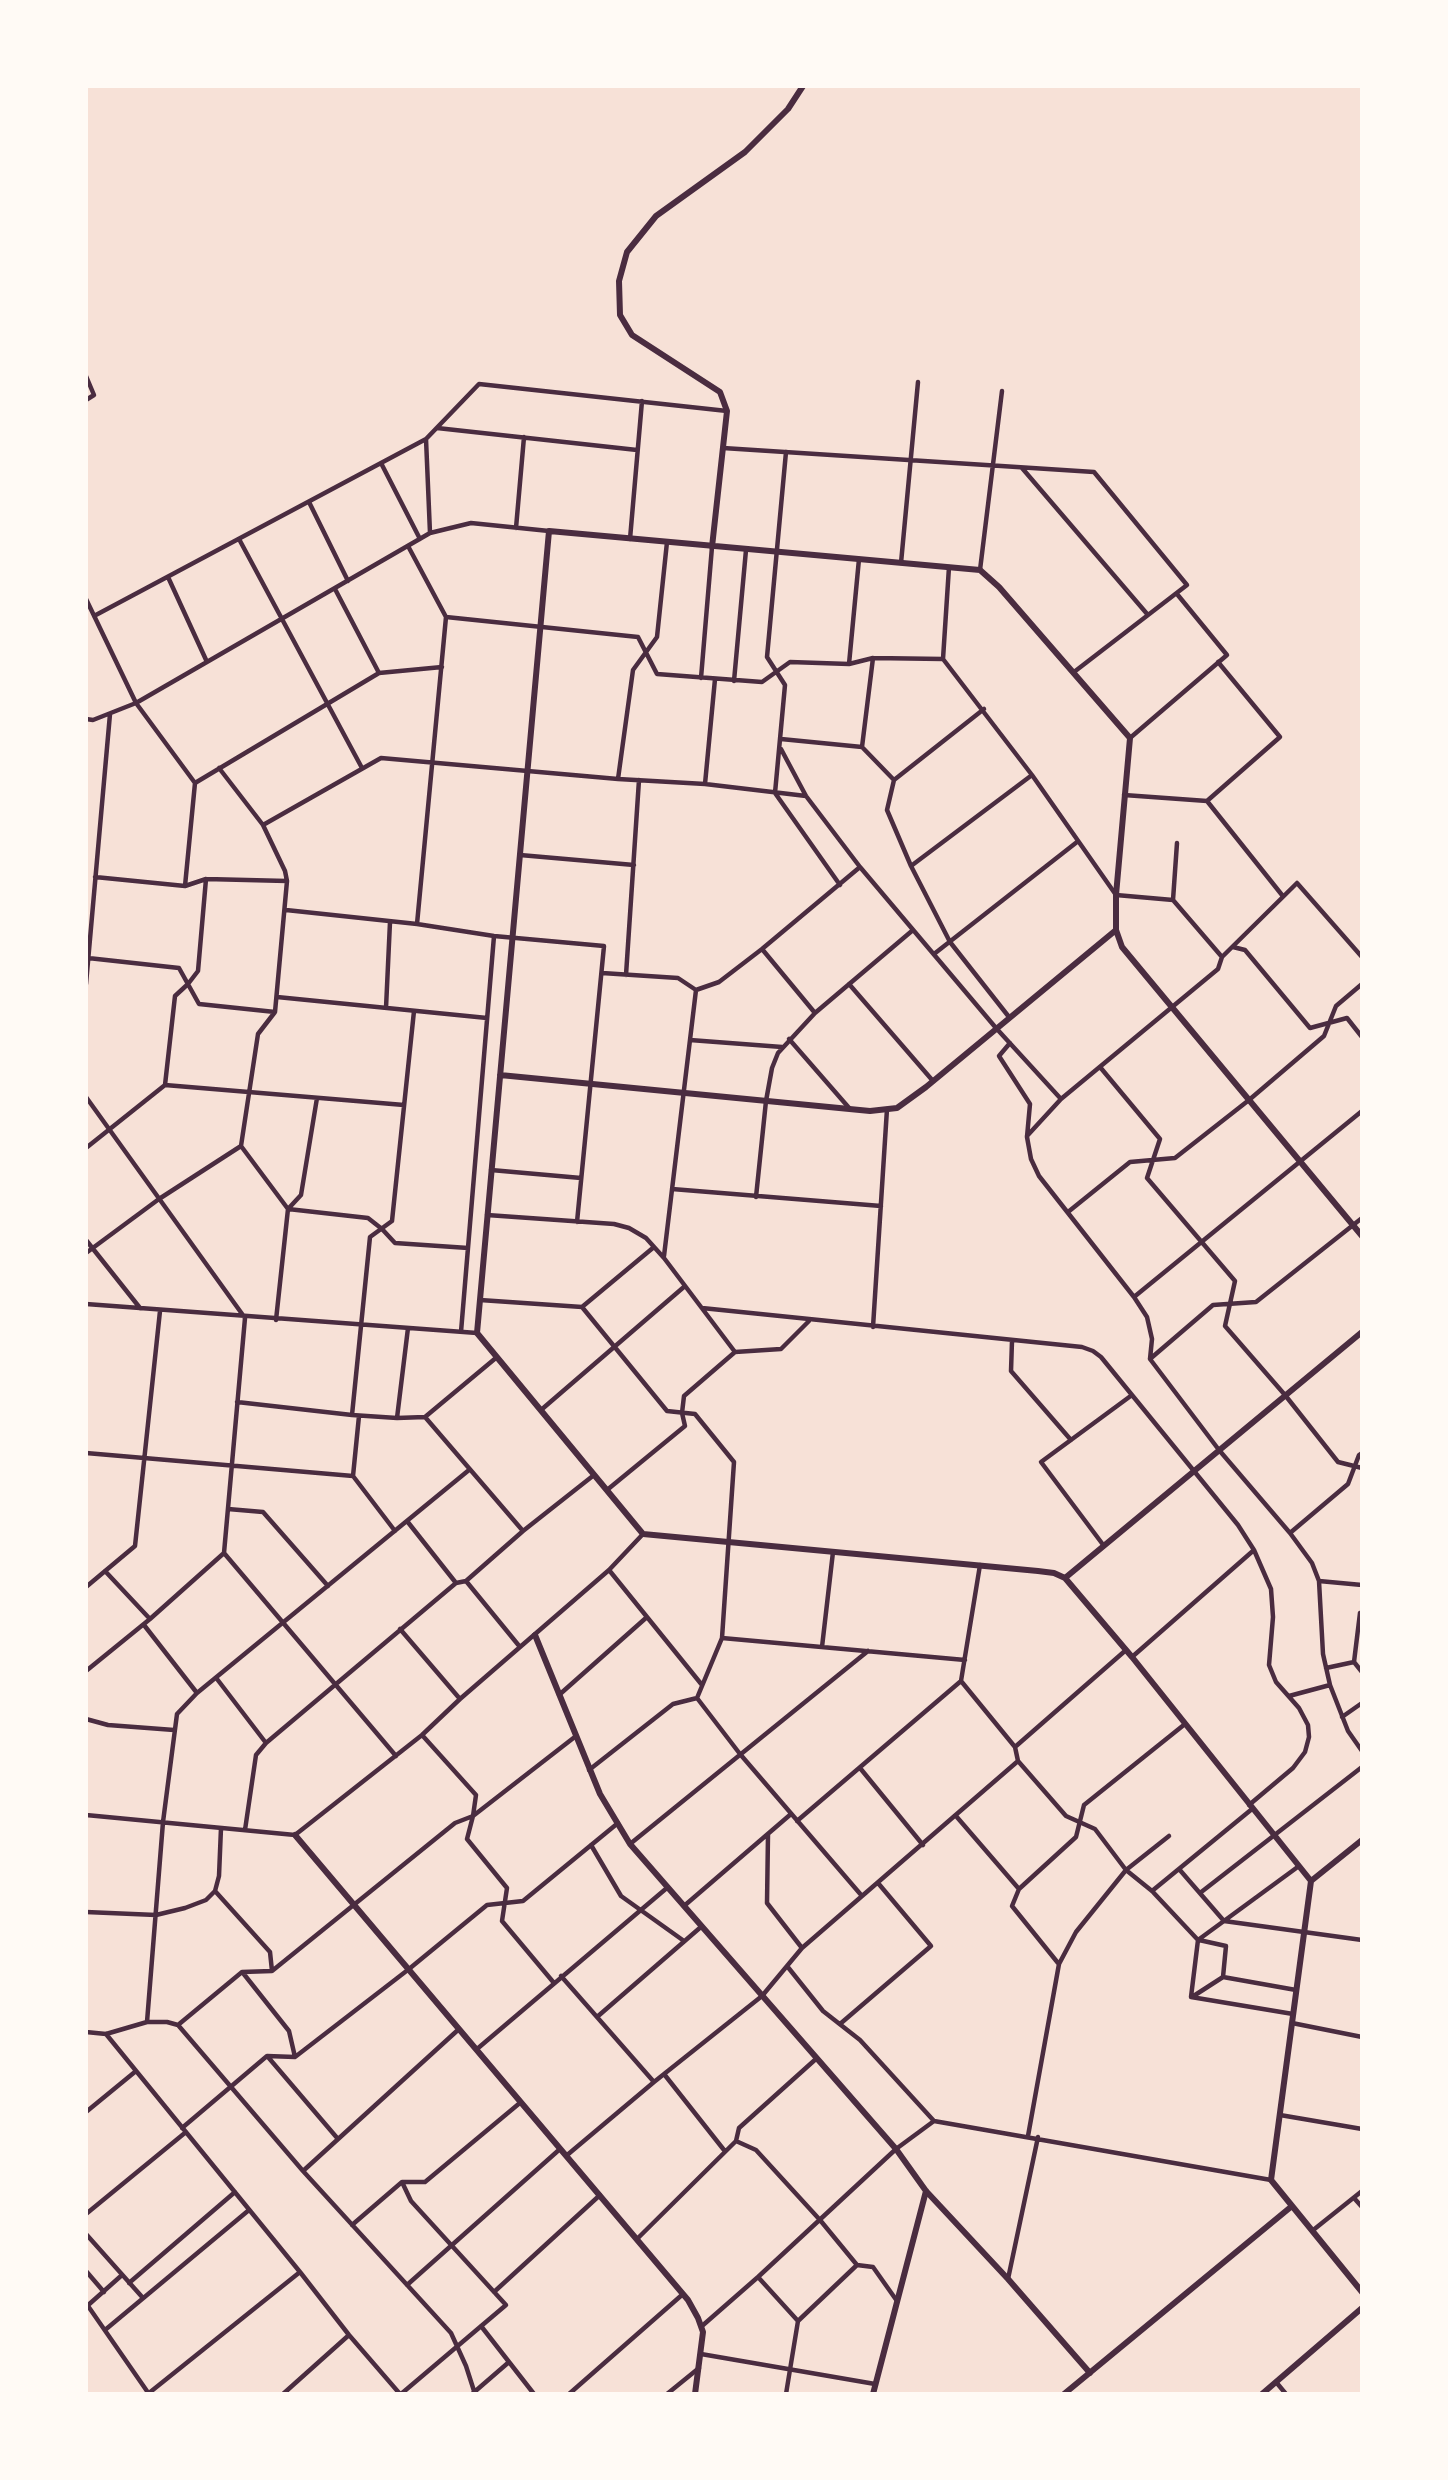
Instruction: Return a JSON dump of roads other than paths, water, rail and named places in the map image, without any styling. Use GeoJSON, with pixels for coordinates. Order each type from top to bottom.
{"type":"FeatureCollection","features":[{"type":"Feature","properties":{"kind":"street"},"geometry":{"type":"LineString","coordinates":[[701,678],[727,411],[720,392],[632,335],[620,314],[619,281],[627,252],[656,216],[745,152],[788,109],[803,86]]}},
{"type":"Feature","properties":{"kind":"street"},"geometry":{"type":"LineString","coordinates":[[86,376],[94,395],[86,400]]}},
{"type":"Feature","properties":{"kind":"street"},"geometry":{"type":"LineString","coordinates":[[901,563],[919,382]]}},
{"type":"Feature","properties":{"kind":"street"},"geometry":{"type":"LineString","coordinates":[[94,616],[426,439],[480,384],[727,411]]}},
{"type":"Feature","properties":{"kind":"street"},"geometry":{"type":"LineString","coordinates":[[980,570],[1002,391]]}},
{"type":"Feature","properties":{"kind":"street"},"geometry":{"type":"LineString","coordinates":[[630,539],[642,401]]}},
{"type":"Feature","properties":{"kind":"street"},"geometry":{"type":"LineString","coordinates":[[436,428],[637,450]]}},
{"type":"Feature","properties":{"kind":"street"},"geometry":{"type":"LineString","coordinates":[[516,528],[524,438]]}},
{"type":"Feature","properties":{"kind":"street"},"geometry":{"type":"LineString","coordinates":[[426,439],[430,533]]}},
{"type":"Feature","properties":{"kind":"street"},"geometry":{"type":"LineString","coordinates":[[723,448],[1094,472],[1187,585],[1074,672]]}},
{"type":"Feature","properties":{"kind":"street"},"geometry":{"type":"LineString","coordinates":[[786,452],[767,657],[785,684],[775,793],[840,885]]}},
{"type":"Feature","properties":{"kind":"street"},"geometry":{"type":"LineString","coordinates":[[381,463],[420,539]]}},
{"type":"Feature","properties":{"kind":"street"},"geometry":{"type":"LineString","coordinates":[[1021,467],[1148,615]]}},
{"type":"Feature","properties":{"kind":"street"},"geometry":{"type":"LineString","coordinates":[[309,502],[348,581]]}},
{"type":"Feature","properties":{"kind":"street"},"geometry":{"type":"LineString","coordinates":[[86,719],[93,720],[136,703],[430,533],[471,523],[980,570],[999,587],[1130,738]]}},
{"type":"Feature","properties":{"kind":"street"},"geometry":{"type":"LineString","coordinates":[[549,531],[477,1333],[643,1534],[1054,1573],[1065,1578],[1132,1657],[1311,1881]]}},
{"type":"Feature","properties":{"kind":"street"},"geometry":{"type":"LineString","coordinates":[[239,539],[362,768]]}},
{"type":"Feature","properties":{"kind":"street"},"geometry":{"type":"LineString","coordinates":[[618,779],[634,670],[657,637],[667,542]]}},
{"type":"Feature","properties":{"kind":"street"},"geometry":{"type":"LineString","coordinates":[[408,547],[446,617],[417,924]]}},
{"type":"Feature","properties":{"kind":"street"},"geometry":{"type":"LineString","coordinates":[[734,681],[746,550]]}},
{"type":"Feature","properties":{"kind":"street"},"geometry":{"type":"LineString","coordinates":[[849,664],[859,559]]}},
{"type":"Feature","properties":{"kind":"street"},"geometry":{"type":"LineString","coordinates":[[949,567],[943,659],[984,709],[1116,895],[1173,900],[1222,957]]}},
{"type":"Feature","properties":{"kind":"street"},"geometry":{"type":"LineString","coordinates":[[168,577],[208,662]]}},
{"type":"Feature","properties":{"kind":"street"},"geometry":{"type":"LineString","coordinates":[[335,589],[379,673]]}},
{"type":"Feature","properties":{"kind":"street"},"geometry":{"type":"LineString","coordinates":[[1177,593],[1227,655],[1130,738],[1116,895],[1116,930],[1122,947],[1362,1236]]}},
{"type":"Feature","properties":{"kind":"street"},"geometry":{"type":"LineString","coordinates":[[86,599],[136,703],[195,783],[185,886]]}},
{"type":"Feature","properties":{"kind":"street"},"geometry":{"type":"LineString","coordinates":[[86,613],[90,608]]}},
{"type":"Feature","properties":{"kind":"street"},"geometry":{"type":"LineString","coordinates":[[446,617],[638,637],[657,674],[734,681],[762,682],[790,663],[849,664],[873,657],[943,659]]}},
{"type":"Feature","properties":{"kind":"street"},"geometry":{"type":"LineString","coordinates":[[862,747],[873,657]]}},
{"type":"Feature","properties":{"kind":"street"},"geometry":{"type":"LineString","coordinates":[[1124,796],[1207,801],[1280,737],[1218,662]]}},
{"type":"Feature","properties":{"kind":"street"},"geometry":{"type":"LineString","coordinates":[[195,783],[379,673],[442,667]]}},
{"type":"Feature","properties":{"kind":"street"},"geometry":{"type":"LineString","coordinates":[[705,784],[715,679]]}},
{"type":"Feature","properties":{"kind":"street"},"geometry":{"type":"LineString","coordinates":[[984,709],[894,780],[887,810],[911,866],[950,942],[1009,1017]]}},
{"type":"Feature","properties":{"kind":"street"},"geometry":{"type":"LineString","coordinates":[[86,984],[110,714]]}},
{"type":"Feature","properties":{"kind":"street"},"geometry":{"type":"LineString","coordinates":[[781,739],[862,747],[894,780]]}},
{"type":"Feature","properties":{"kind":"street"},"geometry":{"type":"LineString","coordinates":[[780,748],[806,796],[860,867],[996,1028],[1061,1099]]}},
{"type":"Feature","properties":{"kind":"street"},"geometry":{"type":"LineString","coordinates":[[263,825],[381,758],[705,784],[806,796]]}},
{"type":"Feature","properties":{"kind":"street"},"geometry":{"type":"LineString","coordinates":[[219,768],[263,825],[285,871],[287,881],[275,1012],[258,1034],[241,1146],[288,1209],[368,1218],[382,1228],[395,1243],[468,1248]]}},
{"type":"Feature","properties":{"kind":"street"},"geometry":{"type":"LineString","coordinates":[[911,866],[1032,775]]}},
{"type":"Feature","properties":{"kind":"street"},"geometry":{"type":"LineString","coordinates":[[625,975],[639,780]]}},
{"type":"Feature","properties":{"kind":"street"},"geometry":{"type":"LineString","coordinates":[[1207,801],[1282,895]]}},
{"type":"Feature","properties":{"kind":"street"},"geometry":{"type":"LineString","coordinates":[[934,954],[1077,842]]}},
{"type":"Feature","properties":{"kind":"street"},"geometry":{"type":"LineString","coordinates":[[1173,900],[1177,843]]}},
{"type":"Feature","properties":{"kind":"street"},"geometry":{"type":"LineString","coordinates":[[520,855],[634,865]]}},
{"type":"Feature","properties":{"kind":"street"},"geometry":{"type":"LineString","coordinates":[[696,990],[719,982],[860,867]]}},
{"type":"Feature","properties":{"kind":"street"},"geometry":{"type":"LineString","coordinates":[[95,877],[185,886],[206,879],[287,881]]}},
{"type":"Feature","properties":{"kind":"street"},"geometry":{"type":"LineString","coordinates":[[166,1085],[175,996],[198,971],[206,879]]}},
{"type":"Feature","properties":{"kind":"street"},"geometry":{"type":"LineString","coordinates":[[1027,1137],[1061,1099],[1218,969],[1222,957],[1297,883],[1362,957]]}},
{"type":"Feature","properties":{"kind":"street"},"geometry":{"type":"LineString","coordinates":[[286,910],[417,924],[494,936],[604,946],[577,1222]]}},
{"type":"Feature","properties":{"kind":"street"},"geometry":{"type":"LineString","coordinates":[[386,1008],[390,922]]}},
{"type":"Feature","properties":{"kind":"street"},"geometry":{"type":"LineString","coordinates":[[756,1197],[766,1101],[772,1068],[782,1047],[815,1013],[913,930]]}},
{"type":"Feature","properties":{"kind":"street"},"geometry":{"type":"LineString","coordinates":[[500,1076],[870,1111],[897,1108],[1116,930]]}},
{"type":"Feature","properties":{"kind":"street"},"geometry":{"type":"LineString","coordinates":[[461,1332],[494,936]]}},
{"type":"Feature","properties":{"kind":"street"},"geometry":{"type":"LineString","coordinates":[[1232,947],[1245,950],[1310,1028],[1347,1018],[1362,1037]]}},
{"type":"Feature","properties":{"kind":"street"},"geometry":{"type":"LineString","coordinates":[[762,949],[815,1013]]}},
{"type":"Feature","properties":{"kind":"street"},"geometry":{"type":"LineString","coordinates":[[88,958],[179,968],[199,1003],[275,1012]]}},
{"type":"Feature","properties":{"kind":"street"},"geometry":{"type":"LineString","coordinates":[[601,973],[678,978],[696,990]]}},
{"type":"Feature","properties":{"kind":"street"},"geometry":{"type":"LineString","coordinates":[[849,984],[933,1081]]}},
{"type":"Feature","properties":{"kind":"street"},"geometry":{"type":"LineString","coordinates":[[1068,1213],[1129,1162],[1175,1158],[1324,1036],[1336,1006],[1362,984]]}},
{"type":"Feature","properties":{"kind":"street"},"geometry":{"type":"LineString","coordinates":[[664,1258],[696,990]]}},
{"type":"Feature","properties":{"kind":"street"},"geometry":{"type":"LineString","coordinates":[[277,997],[487,1018]]}},
{"type":"Feature","properties":{"kind":"street"},"geometry":{"type":"LineString","coordinates":[[352,1415],[370,1237],[392,1221],[414,1011]]}},
{"type":"Feature","properties":{"kind":"street"},"geometry":{"type":"LineString","coordinates":[[789,1039],[850,1109]]}},
{"type":"Feature","properties":{"kind":"street"},"geometry":{"type":"LineString","coordinates":[[690,1040],[782,1047]]}},
{"type":"Feature","properties":{"kind":"street"},"geometry":{"type":"LineString","coordinates":[[1010,1043],[999,1056],[1030,1104],[1027,1137],[1031,1159],[1039,1176],[1135,1297],[1147,1317],[1152,1339],[1150,1359],[1219,1450],[1312,1563],[1319,1581],[1326,1668],[1330,1685],[1348,1731],[1360,1743],[1362,1751]]}},
{"type":"Feature","properties":{"kind":"street"},"geometry":{"type":"LineString","coordinates":[[1100,1067],[1160,1139],[1147,1178],[1236,1281],[1226,1326],[1338,1462],[1362,1468]]}},
{"type":"Feature","properties":{"kind":"street"},"geometry":{"type":"LineString","coordinates":[[86,1148],[166,1085],[404,1105]]}},
{"type":"Feature","properties":{"kind":"street"},"geometry":{"type":"LineString","coordinates":[[86,1097],[245,1318],[223,1553],[144,1625],[86,1671]]}},
{"type":"Feature","properties":{"kind":"street"},"geometry":{"type":"LineString","coordinates":[[276,1320],[288,1209],[301,1195],[317,1098]]}},
{"type":"Feature","properties":{"kind":"street"},"geometry":{"type":"LineString","coordinates":[[873,1327],[887,1109]]}},
{"type":"Feature","properties":{"kind":"street"},"geometry":{"type":"LineString","coordinates":[[1135,1297],[1362,1111]]}},
{"type":"Feature","properties":{"kind":"street"},"geometry":{"type":"LineString","coordinates":[[86,1253],[159,1199],[241,1146]]}},
{"type":"Feature","properties":{"kind":"street"},"geometry":{"type":"LineString","coordinates":[[491,1170],[581,1178]]}},
{"type":"Feature","properties":{"kind":"street"},"geometry":{"type":"LineString","coordinates":[[672,1189],[881,1206]]}},
{"type":"Feature","properties":{"kind":"street"},"geometry":{"type":"LineString","coordinates":[[487,1215],[614,1224],[629,1228],[646,1238],[664,1258],[735,1352]]}},
{"type":"Feature","properties":{"kind":"street"},"geometry":{"type":"LineString","coordinates":[[1150,1359],[1213,1305],[1256,1302],[1362,1218]]}},
{"type":"Feature","properties":{"kind":"street"},"geometry":{"type":"LineString","coordinates":[[86,1240],[140,1309]]}},
{"type":"Feature","properties":{"kind":"street"},"geometry":{"type":"LineString","coordinates":[[480,1300],[582,1307],[654,1247]]}},
{"type":"Feature","properties":{"kind":"street"},"geometry":{"type":"LineString","coordinates":[[541,1410],[685,1286]]}},
{"type":"Feature","properties":{"kind":"street"},"geometry":{"type":"LineString","coordinates":[[86,1304],[245,1318],[477,1333]]}},
{"type":"Feature","properties":{"kind":"street"},"geometry":{"type":"LineString","coordinates":[[582,1307],[667,1411],[695,1414],[734,1462],[722,1637],[697,1698]]}},
{"type":"Feature","properties":{"kind":"street"},"geometry":{"type":"LineString","coordinates":[[702,1308],[1082,1347],[1093,1351],[1101,1357],[1238,1525],[1254,1550],[1271,1589],[1273,1617],[1269,1665],[1276,1682],[1299,1708],[1308,1725],[1309,1737],[1305,1752],[1293,1768],[1152,1891]]}},
{"type":"Feature","properties":{"kind":"street"},"geometry":{"type":"LineString","coordinates":[[86,1587],[135,1546],[160,1311]]}},
{"type":"Feature","properties":{"kind":"street"},"geometry":{"type":"LineString","coordinates":[[607,1490],[685,1426],[682,1413],[684,1396],[735,1352],[781,1349],[810,1321]]}},
{"type":"Feature","properties":{"kind":"street"},"geometry":{"type":"LineString","coordinates":[[397,1418],[408,1328]]}},
{"type":"Feature","properties":{"kind":"street"},"geometry":{"type":"LineString","coordinates":[[1065,1578],[1362,1332]]}},
{"type":"Feature","properties":{"kind":"street"},"geometry":{"type":"LineString","coordinates":[[1012,1340],[1011,1371],[1071,1440]]}},
{"type":"Feature","properties":{"kind":"street"},"geometry":{"type":"LineString","coordinates":[[237,1402],[359,1416],[425,1417],[497,1357]]}},
{"type":"Feature","properties":{"kind":"street"},"geometry":{"type":"LineString","coordinates":[[1104,1546],[1041,1462],[1132,1395]]}},
{"type":"Feature","properties":{"kind":"street"},"geometry":{"type":"LineString","coordinates":[[359,1416],[353,1476],[395,1531]]}},
{"type":"Feature","properties":{"kind":"street"},"geometry":{"type":"LineString","coordinates":[[425,1417],[523,1531]]}},
{"type":"Feature","properties":{"kind":"street"},"geometry":{"type":"LineString","coordinates":[[86,1453],[353,1476]]}},
{"type":"Feature","properties":{"kind":"street"},"geometry":{"type":"LineString","coordinates":[[1290,1533],[1348,1484],[1362,1453]]}},
{"type":"Feature","properties":{"kind":"street"},"geometry":{"type":"LineString","coordinates":[[147,2022],[163,1822],[177,1714],[197,1693],[469,1470]]}},
{"type":"Feature","properties":{"kind":"street"},"geometry":{"type":"LineString","coordinates":[[245,1830],[256,1755],[266,1743],[456,1583],[466,1581],[523,1531],[594,1475]]}},
{"type":"Feature","properties":{"kind":"street"},"geometry":{"type":"LineString","coordinates":[[228,1509],[262,1512],[328,1586]]}},
{"type":"Feature","properties":{"kind":"street"},"geometry":{"type":"LineString","coordinates":[[407,1521],[456,1583]]}},
{"type":"Feature","properties":{"kind":"street"},"geometry":{"type":"LineString","coordinates":[[86,1815],[295,1835],[422,1735],[609,1570],[643,1534]]}},
{"type":"Feature","properties":{"kind":"street"},"geometry":{"type":"LineString","coordinates":[[1132,1657],[1254,1550]]}},
{"type":"Feature","properties":{"kind":"street"},"geometry":{"type":"LineString","coordinates":[[822,1647],[833,1552]]}},
{"type":"Feature","properties":{"kind":"street"},"geometry":{"type":"LineString","coordinates":[[223,1553],[396,1756]]}},
{"type":"Feature","properties":{"kind":"street"},"geometry":{"type":"LineString","coordinates":[[797,1821],[961,1681],[980,1566]]}},
{"type":"Feature","properties":{"kind":"street"},"geometry":{"type":"LineString","coordinates":[[609,1570],[702,1685]]}},
{"type":"Feature","properties":{"kind":"street"},"geometry":{"type":"LineString","coordinates":[[105,1571],[150,1619]]}},
{"type":"Feature","properties":{"kind":"street"},"geometry":{"type":"LineString","coordinates":[[466,1581],[520,1647]]}},
{"type":"Feature","properties":{"kind":"street"},"geometry":{"type":"LineString","coordinates":[[1319,1581],[1362,1585]]}},
{"type":"Feature","properties":{"kind":"street"},"geometry":{"type":"LineString","coordinates":[[1362,1614],[1354,1662],[1362,1672]]}},
{"type":"Feature","properties":{"kind":"street"},"geometry":{"type":"LineString","coordinates":[[559,1695],[647,1617]]}},
{"type":"Feature","properties":{"kind":"street"},"geometry":{"type":"LineString","coordinates":[[144,1625],[197,1693]]}},
{"type":"Feature","properties":{"kind":"street"},"geometry":{"type":"LineString","coordinates":[[400,1629],[460,1699]]}},
{"type":"Feature","properties":{"kind":"street"},"geometry":{"type":"LineString","coordinates":[[535,1635],[600,1794],[631,1844],[895,2149],[926,2191],[1008,2278],[1090,2373]]}},
{"type":"Feature","properties":{"kind":"street"},"geometry":{"type":"LineString","coordinates":[[722,1637],[965,1660]]}},
{"type":"Feature","properties":{"kind":"street"},"geometry":{"type":"LineString","coordinates":[[1015,1747],[1126,1650]]}},
{"type":"Feature","properties":{"kind":"street"},"geometry":{"type":"LineString","coordinates":[[631,1844],[868,1651]]}},
{"type":"Feature","properties":{"kind":"street"},"geometry":{"type":"LineString","coordinates":[[1326,1668],[1354,1662]]}},
{"type":"Feature","properties":{"kind":"street"},"geometry":{"type":"LineString","coordinates":[[216,1679],[266,1743]]}},
{"type":"Feature","properties":{"kind":"street"},"geometry":{"type":"LineString","coordinates":[[961,1681],[1015,1747],[1018,1761],[1066,1816],[1095,1829],[1126,1870],[1152,1891],[1198,1940],[1226,1946],[1223,1978]]}},
{"type":"Feature","properties":{"kind":"street"},"geometry":{"type":"LineString","coordinates":[[1289,1696],[1330,1685]]}},
{"type":"Feature","properties":{"kind":"street"},"geometry":{"type":"LineString","coordinates":[[697,1698],[740,1754],[862,1896]]}},
{"type":"Feature","properties":{"kind":"street"},"geometry":{"type":"LineString","coordinates":[[589,1770],[673,1704],[697,1698]]}},
{"type":"Feature","properties":{"kind":"street"},"geometry":{"type":"LineString","coordinates":[[1342,1717],[1362,1703]]}},
{"type":"Feature","properties":{"kind":"street"},"geometry":{"type":"LineString","coordinates":[[86,1719],[108,1725],[174,1730]]}},
{"type":"Feature","properties":{"kind":"street"},"geometry":{"type":"LineString","coordinates":[[1059,1964],[1012,1906],[1019,1889],[1076,1837],[1084,1805],[1185,1724]]}},
{"type":"Feature","properties":{"kind":"street"},"geometry":{"type":"LineString","coordinates":[[422,1735],[475,1795],[467,1839],[507,1888],[502,1921],[554,1983]]}},
{"type":"Feature","properties":{"kind":"street"},"geometry":{"type":"LineString","coordinates":[[178,2025],[242,1972],[272,1970],[455,1823],[473,1816],[576,1736]]}},
{"type":"Feature","properties":{"kind":"street"},"geometry":{"type":"LineString","coordinates":[[566,2156],[762,1996],[802,1948],[1018,1761]]}},
{"type":"Feature","properties":{"kind":"street"},"geometry":{"type":"LineString","coordinates":[[1200,1894],[1362,1767]]}},
{"type":"Feature","properties":{"kind":"street"},"geometry":{"type":"LineString","coordinates":[[860,1768],[923,1845]]}},
{"type":"Feature","properties":{"kind":"street"},"geometry":{"type":"LineString","coordinates":[[684,1906],[791,1814]]}},
{"type":"Feature","properties":{"kind":"street"},"geometry":{"type":"LineString","coordinates":[[956,1816],[1019,1889]]}},
{"type":"Feature","properties":{"kind":"street"},"geometry":{"type":"LineString","coordinates":[[86,2214],[267,2056],[295,2057],[487,1905],[523,1901],[618,1823]]}},
{"type":"Feature","properties":{"kind":"street"},"geometry":{"type":"LineString","coordinates":[[86,1912],[156,1915],[206,1900],[215,1891],[219,1876],[221,1828]]}},
{"type":"Feature","properties":{"kind":"street"},"geometry":{"type":"LineString","coordinates":[[768,1834],[767,1903],[802,1948]]}},
{"type":"Feature","properties":{"kind":"street"},"geometry":{"type":"LineString","coordinates":[[295,1835],[694,2308],[702,2326],[703,2339],[695,2394]]}},
{"type":"Feature","properties":{"kind":"street"},"geometry":{"type":"LineString","coordinates":[[1028,2136],[1059,1964],[1076,1932],[1126,1870],[1169,1836]]}},
{"type":"Feature","properties":{"kind":"street"},"geometry":{"type":"LineString","coordinates":[[1271,2180],[1311,1881],[1362,1840]]}},
{"type":"Feature","properties":{"kind":"street"},"geometry":{"type":"LineString","coordinates":[[591,1845],[621,1896],[684,1941]]}},
{"type":"Feature","properties":{"kind":"street"},"geometry":{"type":"LineString","coordinates":[[1191,1997],[1198,1940],[1299,1866]]}},
{"type":"Feature","properties":{"kind":"street"},"geometry":{"type":"LineString","coordinates":[[1179,1869],[1224,1922],[1362,1941]]}},
{"type":"Feature","properties":{"kind":"street"},"geometry":{"type":"LineString","coordinates":[[840,2024],[931,1946],[878,1883]]}},
{"type":"Feature","properties":{"kind":"street"},"geometry":{"type":"LineString","coordinates":[[477,2049],[668,1888]]}},
{"type":"Feature","properties":{"kind":"street"},"geometry":{"type":"LineString","coordinates":[[215,1891],[270,1952],[272,1970]]}},
{"type":"Feature","properties":{"kind":"street"},"geometry":{"type":"LineString","coordinates":[[597,2017],[702,1926]]}},
{"type":"Feature","properties":{"kind":"street"},"geometry":{"type":"LineString","coordinates":[[787,1966],[823,2011],[860,2040],[934,2121],[1038,2137],[1271,2180],[1362,2292]]}},
{"type":"Feature","properties":{"kind":"street"},"geometry":{"type":"LineString","coordinates":[[242,1972],[289,2031],[295,2057]]}},
{"type":"Feature","properties":{"kind":"street"},"geometry":{"type":"LineString","coordinates":[[561,1976],[654,2082]]}},
{"type":"Feature","properties":{"kind":"street"},"geometry":{"type":"LineString","coordinates":[[1191,1997],[1223,1978],[1296,1990]]}},
{"type":"Feature","properties":{"kind":"street"},"geometry":{"type":"LineString","coordinates":[[1191,1997],[1293,2014]]}},
{"type":"Feature","properties":{"kind":"street"},"geometry":{"type":"LineString","coordinates":[[86,2032],[106,2034],[147,2022],[178,2025],[303,2171],[451,2333],[474,2393],[509,2362]]}},
{"type":"Feature","properties":{"kind":"street"},"geometry":{"type":"LineString","coordinates":[[1292,2023],[1362,2037]]}},
{"type":"Feature","properties":{"kind":"street"},"geometry":{"type":"LineString","coordinates":[[303,2171],[460,2029]]}},
{"type":"Feature","properties":{"kind":"street"},"geometry":{"type":"LineString","coordinates":[[106,2034],[349,2335],[400,2394],[506,2305],[411,2201],[402,2182]]}},
{"type":"Feature","properties":{"kind":"street"},"geometry":{"type":"LineString","coordinates":[[267,2056],[338,2139]]}},
{"type":"Feature","properties":{"kind":"street"},"geometry":{"type":"LineString","coordinates":[[637,2239],[736,2141],[739,2128],[817,2058]]}},
{"type":"Feature","properties":{"kind":"street"},"geometry":{"type":"LineString","coordinates":[[86,2112],[136,2071]]}},
{"type":"Feature","properties":{"kind":"street"},"geometry":{"type":"LineString","coordinates":[[664,2074],[724,2150]]}},
{"type":"Feature","properties":{"kind":"street"},"geometry":{"type":"LineString","coordinates":[[352,2225],[402,2182],[425,2182],[521,2102]]}},
{"type":"Feature","properties":{"kind":"street"},"geometry":{"type":"LineString","coordinates":[[1280,2115],[1362,2129]]}},
{"type":"Feature","properties":{"kind":"street"},"geometry":{"type":"LineString","coordinates":[[702,2326],[895,2149],[934,2121]]}},
{"type":"Feature","properties":{"kind":"street"},"geometry":{"type":"LineString","coordinates":[[1008,2278],[1038,2137]]}},
{"type":"Feature","properties":{"kind":"street"},"geometry":{"type":"LineString","coordinates":[[736,2141],[756,2150],[857,2265],[873,2267],[897,2301]]}},
{"type":"Feature","properties":{"kind":"street"},"geometry":{"type":"LineString","coordinates":[[407,2285],[561,2149]]}},
{"type":"Feature","properties":{"kind":"street"},"geometry":{"type":"LineString","coordinates":[[873,2394],[926,2191]]}},
{"type":"Feature","properties":{"kind":"street"},"geometry":{"type":"LineString","coordinates":[[1312,2231],[1362,2191]]}},
{"type":"Feature","properties":{"kind":"street"},"geometry":{"type":"LineString","coordinates":[[129,2283],[234,2192]]}},
{"type":"Feature","properties":{"kind":"street"},"geometry":{"type":"LineString","coordinates":[[494,2292],[600,2195]]}},
{"type":"Feature","properties":{"kind":"street"},"geometry":{"type":"LineString","coordinates":[[1354,2198],[1362,2207]]}},
{"type":"Feature","properties":{"kind":"street"},"geometry":{"type":"LineString","coordinates":[[1064,2394],[1292,2206]]}},
{"type":"Feature","properties":{"kind":"street"},"geometry":{"type":"LineString","coordinates":[[105,2330],[249,2210]]}},
{"type":"Feature","properties":{"kind":"street"},"geometry":{"type":"LineString","coordinates":[[86,2234],[143,2298]]}},
{"type":"Feature","properties":{"kind":"street"},"geometry":{"type":"LineString","coordinates":[[786,2394],[798,2321],[857,2265]]}},
{"type":"Feature","properties":{"kind":"street"},"geometry":{"type":"LineString","coordinates":[[86,2271],[104,2292]]}},
{"type":"Feature","properties":{"kind":"street"},"geometry":{"type":"LineString","coordinates":[[122,2275],[87,2306],[149,2393],[300,2272]]}},
{"type":"Feature","properties":{"kind":"street"},"geometry":{"type":"LineString","coordinates":[[758,2277],[798,2321]]}},
{"type":"Feature","properties":{"kind":"street"},"geometry":{"type":"LineString","coordinates":[[569,2394],[683,2294]]}},
{"type":"Feature","properties":{"kind":"street"},"geometry":{"type":"LineString","coordinates":[[1262,2394],[1362,2308]]}},
{"type":"Feature","properties":{"kind":"street"},"geometry":{"type":"LineString","coordinates":[[481,2326],[534,2394]]}},
{"type":"Feature","properties":{"kind":"street"},"geometry":{"type":"LineString","coordinates":[[283,2394],[349,2335]]}},
{"type":"Feature","properties":{"kind":"street"},"geometry":{"type":"LineString","coordinates":[[701,2354],[875,2385]]}},
{"type":"Feature","properties":{"kind":"street"},"geometry":{"type":"LineString","coordinates":[[667,2394],[699,2368]]}},
{"type":"Feature","properties":{"kind":"street"},"geometry":{"type":"LineString","coordinates":[[1276,2382],[1286,2394]]}}]}
